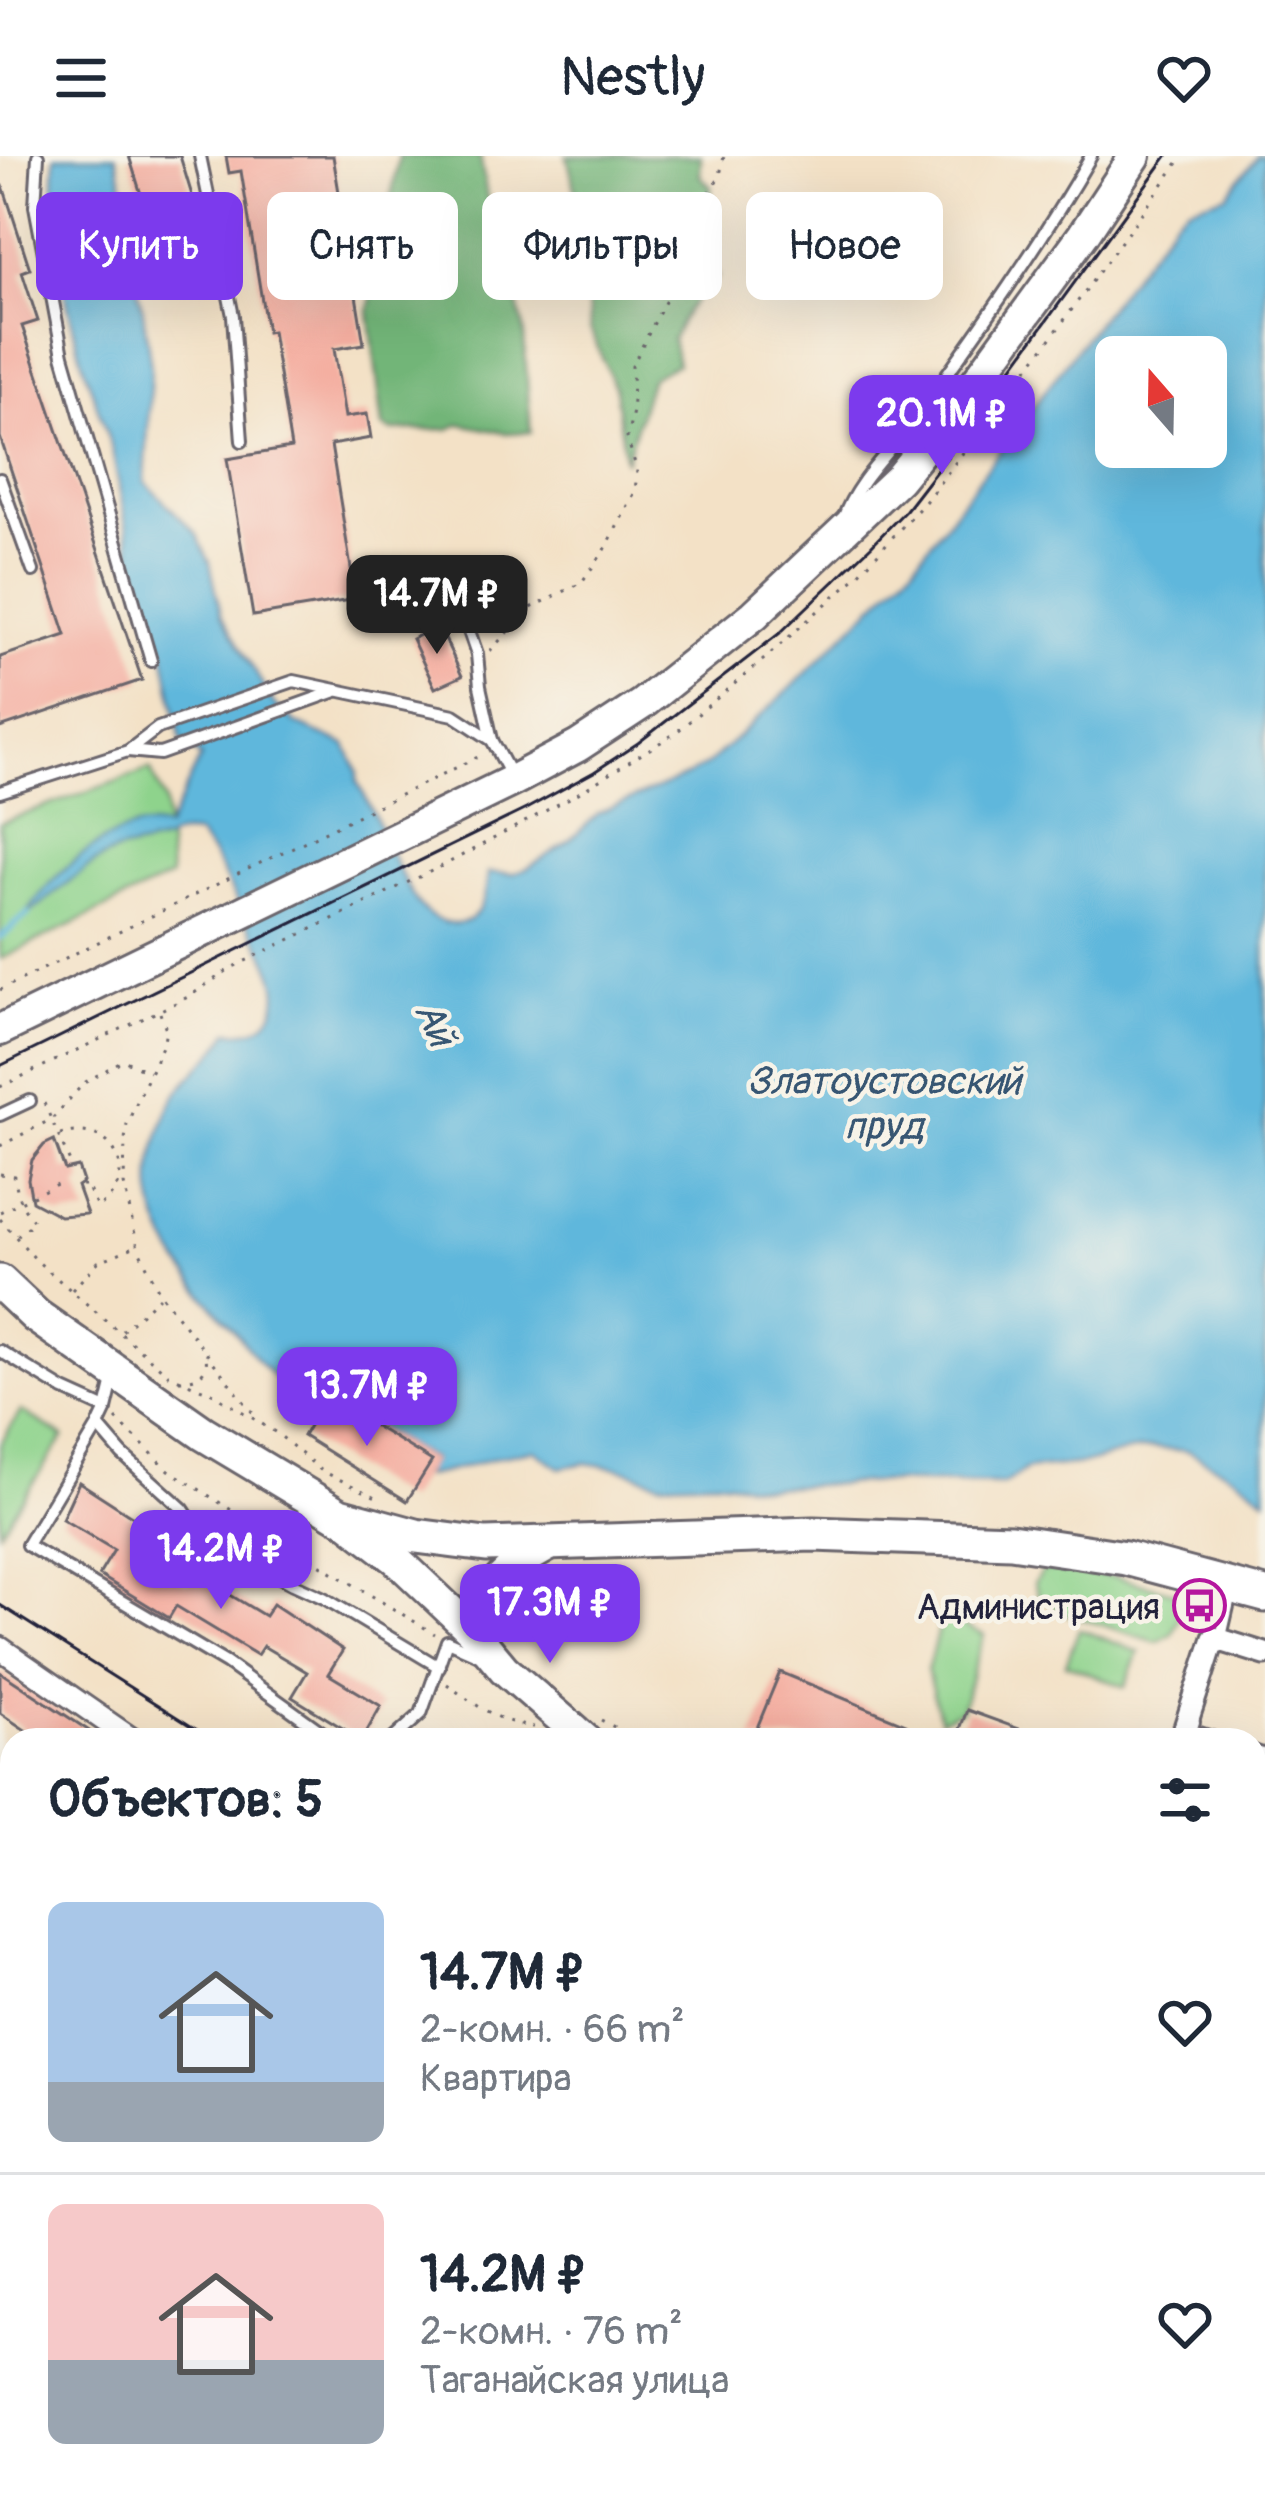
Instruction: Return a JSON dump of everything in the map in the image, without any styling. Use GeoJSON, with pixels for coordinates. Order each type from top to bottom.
{"type":"FeatureCollection","features":[{"type":"Feature","properties":{"kind":"main road"},"geometry":{"type":"LineString","coordinates":[[0,1030],[514,780],[642,704],[754,615],[898,479],[1083,235],[1135,156]]}},
{"type":"Feature","properties":{"kind":"main road"},"geometry":{"type":"LineString","coordinates":[[0,1282],[36,1316],[114,1373],[339,1515],[396,1559],[460,1637],[504,1669],[566,1728]]}},
{"type":"Feature","properties":{"kind":"main road"},"geometry":{"type":"LineString","coordinates":[[339,1515],[416,1536],[486,1545],[813,1534],[1011,1540],[1126,1558],[1249,1591]]}},
{"type":"Feature","properties":{"kind":"main road"},"geometry":{"type":"LineString","coordinates":[[460,1637],[497,1580],[555,1543]]}},
{"type":"Feature","properties":{"kind":"street"},"geometry":{"type":"LineString","coordinates":[[1185,1728],[1214,1638],[1265,1654]]}},
{"type":"Feature","properties":{"kind":"street"},"geometry":{"type":"LineString","coordinates":[[0,1648],[116,1728]]}},
{"type":"Feature","properties":{"kind":"lane"},"geometry":{"type":"LineString","coordinates":[[38,156],[35,206],[63,355],[152,662]]}},
{"type":"Feature","properties":{"kind":"lane"},"geometry":{"type":"LineString","coordinates":[[200,156],[233,316],[242,441]]}},
{"type":"Feature","properties":{"kind":"lane"},"geometry":{"type":"LineString","coordinates":[[837,540],[850,500],[955,363],[1064,203],[1090,156]]}},
{"type":"Feature","properties":{"kind":"lane"},"geometry":{"type":"LineString","coordinates":[[0,479],[33,571]]}},
{"type":"Feature","properties":{"kind":"lane"},"geometry":{"type":"LineString","coordinates":[[453,585],[476,654],[494,744],[514,780]]}},
{"type":"Feature","properties":{"kind":"lane"},"geometry":{"type":"LineString","coordinates":[[0,792],[128,751],[158,728],[294,681],[454,715],[494,744]]}},
{"type":"Feature","properties":{"kind":"lane"},"geometry":{"type":"LineString","coordinates":[[128,751],[160,754],[336,692]]}},
{"type":"Feature","properties":{"kind":"lane"},"geometry":{"type":"LineString","coordinates":[[0,1115],[30,1101]]}},
{"type":"Feature","properties":{"kind":"lane"},"geometry":{"type":"LineString","coordinates":[[0,1351],[106,1409]]}},
{"type":"Feature","properties":{"kind":"lane"},"geometry":{"type":"LineString","coordinates":[[114,1373],[98,1426],[26,1545],[226,1663],[320,1728]]}},
{"type":"Feature","properties":{"kind":"lane"},"geometry":{"type":"LineString","coordinates":[[98,1426],[184,1509],[199,1533],[325,1598],[438,1671]]}},
{"type":"Feature","properties":{"kind":"lane"},"geometry":{"type":"LineString","coordinates":[[1192,1728],[1220,1640],[1249,1591]]}},
{"type":"Feature","properties":{"kind":"lane"},"geometry":{"type":"LineString","coordinates":[[405,1728],[421,1714],[438,1671],[460,1637]]}},
{"type":"Feature","properties":{"kind":"path"},"geometry":{"type":"LineString","coordinates":[[480,686],[484,658],[529,609],[580,583],[635,492],[637,470],[627,438],[633,411],[632,366],[672,288],[724,156]]}},
{"type":"Feature","properties":{"kind":"path"},"geometry":{"type":"LineString","coordinates":[[0,1087],[190,996],[231,968],[448,862],[577,794],[674,734]]}},
{"type":"Feature","properties":{"kind":"path"},"geometry":{"type":"LineString","coordinates":[[0,990],[413,790],[494,744]]}},
{"type":"Feature","properties":{"kind":"path"},"geometry":{"type":"LineString","coordinates":[[159,1011],[166,1029],[164,1042],[124,1140],[124,1184],[138,1245],[161,1295],[260,1423]]}},
{"type":"Feature","properties":{"kind":"path"},"geometry":{"type":"LineString","coordinates":[[0,1146],[52,1119],[84,1083],[123,1060],[150,1073]]}},
{"type":"Feature","properties":{"kind":"path"},"geometry":{"type":"LineString","coordinates":[[44,1104],[72,1167]]}},
{"type":"Feature","properties":{"kind":"path"},"geometry":{"type":"LineString","coordinates":[[60,1136],[89,1132],[106,1141],[117,1157],[117,1188],[103,1205],[97,1208],[87,1185],[79,1185]]}},
{"type":"Feature","properties":{"kind":"path"},"geometry":{"type":"LineString","coordinates":[[0,1174],[14,1176],[20,1202],[34,1222],[16,1238]]}},
{"type":"Feature","properties":{"kind":"path"},"geometry":{"type":"LineString","coordinates":[[0,1212],[63,1181]]}},
{"type":"Feature","properties":{"kind":"path"},"geometry":{"type":"LineString","coordinates":[[0,1220],[37,1261],[177,1380],[214,1394],[278,1434],[322,1471],[387,1502]]}},
{"type":"Feature","properties":{"kind":"path"},"geometry":{"type":"LineString","coordinates":[[72,1290],[98,1262],[138,1245]]}},
{"type":"Feature","properties":{"kind":"path"},"geometry":{"type":"LineString","coordinates":[[121,1332],[161,1295]]}},
{"type":"Feature","properties":{"kind":"path"},"geometry":{"type":"LineString","coordinates":[[177,1380],[203,1374],[206,1353]]}},
{"type":"Feature","properties":{"kind":"path"},"geometry":{"type":"LineString","coordinates":[[106,1409],[169,1470],[253,1524],[460,1637]]}},
{"type":"Feature","properties":{"kind":"path"},"geometry":{"type":"LineString","coordinates":[[438,1671],[468,1701],[532,1728]]}},
{"type":"Feature","properties":{"kind":"green space"},"geometry":{"type":"Polygon","coordinates":[[[399,156],[480,156],[486,192],[482,192],[482,300],[516,300],[523,323],[531,432],[506,433],[460,424],[449,429],[391,431],[383,427],[371,300],[458,300],[458,192],[392,192],[399,156]]]}},
{"type":"Feature","properties":{"kind":"green space"},"geometry":{"type":"Polygon","coordinates":[[[567,156],[701,156],[700,176],[711,187],[711,192],[576,192],[567,156]]]}},
{"type":"Feature","properties":{"kind":"green space"},"geometry":{"type":"Polygon","coordinates":[[[588,300],[696,300],[672,339],[677,364],[651,377],[625,462],[615,389],[590,329],[588,300]]]}},
{"type":"Feature","properties":{"kind":"green space"},"geometry":{"type":"Polygon","coordinates":[[[150,769],[165,801],[170,877],[0,959],[0,823],[150,769]]]}},
{"type":"Feature","properties":{"kind":"green space"},"geometry":{"type":"Polygon","coordinates":[[[21,1411],[64,1437],[0,1531],[0,1444],[21,1411]]]}},
{"type":"Feature","properties":{"kind":"green space"},"geometry":{"type":"Polygon","coordinates":[[[1042,1571],[1116,1577],[1174,1592],[1185,1605],[1172,1634],[1157,1642],[1065,1614],[1038,1595],[1034,1583],[1042,1571]]]}},
{"type":"Feature","properties":{"kind":"green space"},"geometry":{"type":"Polygon","coordinates":[[[942,1615],[984,1635],[961,1710],[940,1719],[927,1671],[942,1615]]]}},
{"type":"Feature","properties":{"kind":"green space"},"geometry":{"type":"Polygon","coordinates":[[[1079,1629],[1139,1652],[1125,1687],[1066,1664],[1079,1629]]]}},
{"type":"Feature","properties":{"kind":"water","name":"Златоустовский пруд"},"geometry":{"type":"Polygon","coordinates":[[[55,156],[116,156],[125,192],[53,192],[55,156]]]}},
{"type":"Feature","properties":{"kind":"water","name":"Златоустовский пруд"},"geometry":{"type":"Polygon","coordinates":[[[1258,156],[1265,156],[1265,1498],[1188,1451],[1153,1448],[1084,1464],[1027,1469],[1003,1485],[882,1482],[767,1487],[717,1480],[659,1482],[619,1468],[585,1463],[560,1468],[534,1450],[422,1476],[432,1460],[326,1397],[317,1414],[264,1367],[173,1253],[152,1193],[155,1151],[174,1099],[229,1031],[261,1026],[277,998],[266,956],[224,875],[197,835],[176,835],[109,855],[25,917],[59,874],[89,850],[138,827],[167,828],[201,757],[181,740],[163,647],[132,556],[112,450],[66,300],[140,300],[151,368],[145,482],[196,533],[210,563],[221,614],[274,704],[297,724],[346,745],[358,772],[357,782],[416,901],[437,920],[458,924],[480,908],[488,873],[527,869],[568,842],[599,813],[708,764],[791,688],[914,565],[1176,217],[1188,207],[1227,194],[1258,156]]]}},
{"type":"Feature","properties":{"kind":"building"},"geometry":{"type":"Polygon","coordinates":[[[129,156],[180,156],[191,192],[140,192],[129,156]]]}},
{"type":"Feature","properties":{"kind":"building"},"geometry":{"type":"Polygon","coordinates":[[[226,156],[333,156],[339,192],[267,192],[267,300],[357,300],[364,344],[334,349],[345,417],[367,414],[371,438],[331,445],[356,599],[253,616],[227,459],[291,448],[241,171],[229,173],[226,156]]]}},
{"type":"Feature","properties":{"kind":"building"},"geometry":{"type":"Polygon","coordinates":[[[3,186],[30,269],[22,272],[38,321],[22,326],[142,680],[0,728],[0,657],[66,635],[0,437],[3,186]]]}},
{"type":"Feature","properties":{"kind":"building"},"geometry":{"type":"Polygon","coordinates":[[[439,626],[462,676],[435,688],[412,639],[439,626]]]}},
{"type":"Feature","properties":{"kind":"building"},"geometry":{"type":"Polygon","coordinates":[[[54,1140],[65,1170],[78,1167],[83,1182],[77,1186],[87,1214],[60,1216],[32,1201],[28,1179],[32,1160],[54,1140]]]}},
{"type":"Feature","properties":{"kind":"building"},"geometry":{"type":"Polygon","coordinates":[[[326,1396],[432,1461],[407,1501],[303,1436],[326,1396]]]}},
{"type":"Feature","properties":{"kind":"building"},"geometry":{"type":"Polygon","coordinates":[[[79,1482],[150,1528],[135,1552],[187,1584],[194,1573],[265,1616],[273,1604],[343,1650],[328,1674],[381,1706],[369,1728],[342,1728],[292,1697],[307,1672],[263,1646],[257,1655],[176,1606],[169,1618],[99,1575],[114,1550],[62,1519],[79,1482]]]}},
{"type":"Feature","properties":{"kind":"building"},"geometry":{"type":"Polygon","coordinates":[[[0,1672],[85,1728],[22,1728],[0,1713],[0,1672]]]}},
{"type":"Feature","properties":{"kind":"building"},"geometry":{"type":"Polygon","coordinates":[[[780,1672],[906,1724],[904,1728],[757,1728],[780,1672]]]}},
{"type":"Feature","properties":{"kind":"building"},"geometry":{"type":"Polygon","coordinates":[[[967,1710],[1016,1728],[960,1728],[967,1710]]]}},
{"type":"Feature","properties":{"kind":"waterway"},"geometry":{"type":"LineString","coordinates":[[0,938],[29,913]]}},
{"type":"Feature","properties":{"kind":"tram line"},"geometry":{"type":"LineString","coordinates":[[0,1066],[594,772],[780,633],[906,510],[1167,156]]}},
{"type":"Feature","properties":{"kind":"tram line"},"geometry":{"type":"LineString","coordinates":[[0,1605],[194,1728]]}},
{"type":"Feature","properties":{"kind":"place","name":"Администрация"},"geometry":{"type":"Point","coordinates":[1199,1606]}},
{"type":"Feature","properties":{"kind":"water label","name":"Ай"},"geometry":{"type":"Point","coordinates":[436,1023]}}]}
